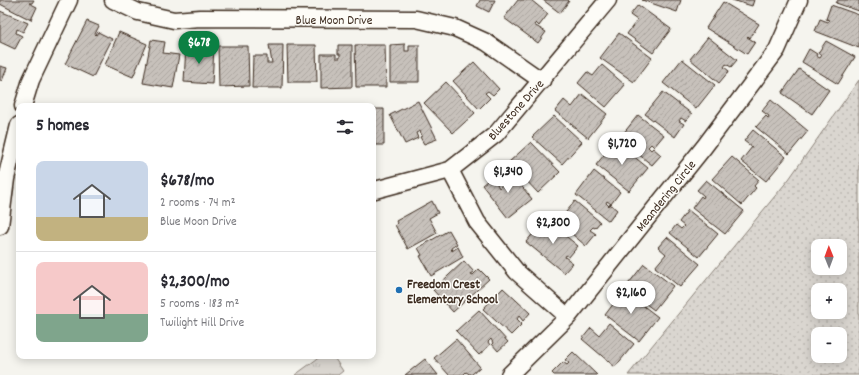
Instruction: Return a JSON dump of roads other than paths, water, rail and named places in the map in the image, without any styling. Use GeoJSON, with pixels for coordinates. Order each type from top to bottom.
{"type":"FeatureCollection","features":[{"type":"Feature","properties":{"kind":"street"},"geometry":{"type":"LineString","coordinates":[[24,103],[31,80],[69,0]]}},
{"type":"Feature","properties":{"kind":"street","name":"Blue Moon Drive"},"geometry":{"type":"LineString","coordinates":[[113,0],[138,12],[174,20],[200,18],[416,19],[455,28],[486,42],[542,81]]}},
{"type":"Feature","properties":{"kind":"street","name":"Bluestone Drive"},"geometry":{"type":"LineString","coordinates":[[376,190],[450,170],[496,134],[542,81],[608,0]]}},
{"type":"Feature","properties":{"kind":"street","name":"Meandering Circle"},"geometry":{"type":"LineString","coordinates":[[509,375],[568,316],[704,147],[777,50],[800,0]]}},
{"type":"Feature","properties":{"kind":"street"},"geometry":{"type":"LineString","coordinates":[[0,226],[16,140]]}},
{"type":"Feature","properties":{"kind":"street"},"geometry":{"type":"LineString","coordinates":[[450,170],[477,222],[517,272],[568,316]]}},
{"type":"Feature","properties":{"kind":"place","name":"Freedom Crest Elementary School"},"geometry":{"type":"Point","coordinates":[399,290]}}]}
